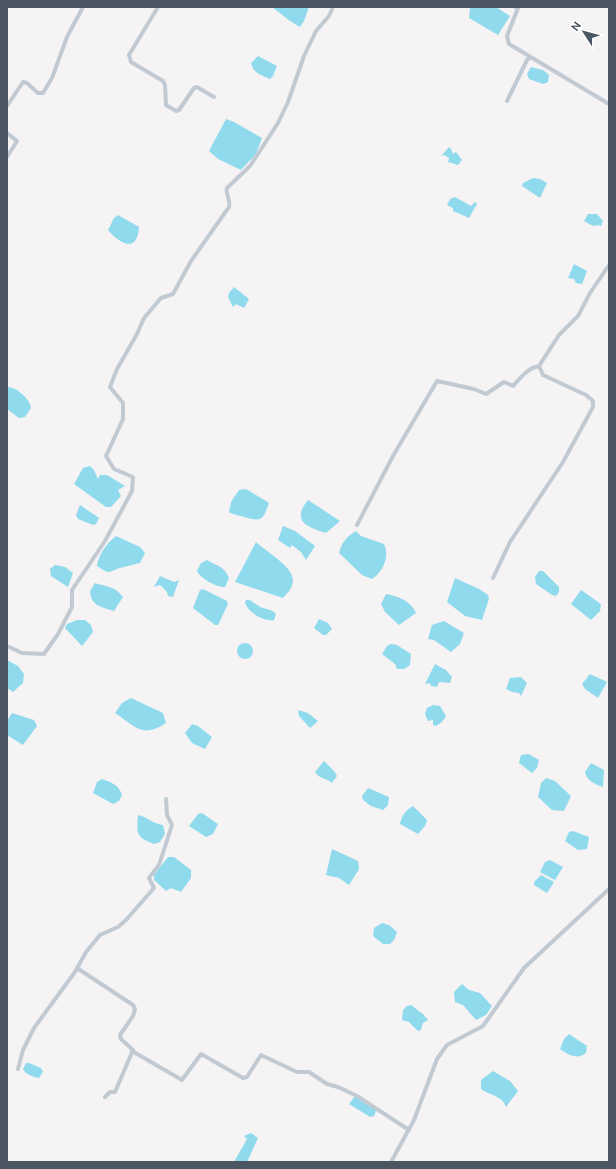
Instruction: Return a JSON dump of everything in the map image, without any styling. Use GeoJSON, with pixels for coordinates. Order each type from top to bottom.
{"type":"FeatureCollection","features":[{"type":"Feature","properties":{"kind":"street"},"geometry":{"type":"LineString","coordinates":[[7,106],[23,82],[28,83],[38,93],[43,93],[52,78],[67,37],[83,7]]}},
{"type":"Feature","properties":{"kind":"street"},"geometry":{"type":"LineString","coordinates":[[158,7],[129,55],[131,62],[163,81],[165,85],[166,105],[176,111],[179,110],[194,88],[197,87],[214,96]]}},
{"type":"Feature","properties":{"kind":"street"},"geometry":{"type":"LineString","coordinates":[[515,7],[518,8],[507,36],[509,44],[530,58],[609,104]]}},
{"type":"Feature","properties":{"kind":"street"},"geometry":{"type":"LineString","coordinates":[[7,646],[22,654],[44,654],[58,634],[72,607],[72,590],[102,547],[132,491],[133,477],[114,469],[106,456],[123,418],[122,403],[110,387],[117,369],[137,334],[144,318],[161,298],[173,294],[192,261],[229,207],[230,202],[226,191],[227,188],[250,166],[278,123],[288,102],[304,56],[319,26],[329,16],[331,8]]}},
{"type":"Feature","properties":{"kind":"street"},"geometry":{"type":"LineString","coordinates":[[507,101],[527,60],[530,58]]}},
{"type":"Feature","properties":{"kind":"street"},"geometry":{"type":"LineString","coordinates":[[7,133],[17,141],[7,157]]}},
{"type":"Feature","properties":{"kind":"street"},"geometry":{"type":"LineString","coordinates":[[357,525],[393,456],[437,381],[474,388],[486,394],[504,382],[513,386],[529,370],[540,366],[559,335],[578,316],[590,293],[609,265]]}},
{"type":"Feature","properties":{"kind":"street"},"geometry":{"type":"LineString","coordinates":[[493,578],[510,542],[563,462],[594,407],[593,401],[586,395],[543,375],[540,366]]}},
{"type":"Feature","properties":{"kind":"street"},"geometry":{"type":"LineString","coordinates":[[18,1069],[23,1050],[34,1028],[77,968],[86,952],[100,935],[118,927],[154,888],[149,878],[159,865],[172,825],[167,815],[166,799]]}},
{"type":"Feature","properties":{"kind":"street"},"geometry":{"type":"LineString","coordinates":[[391,1162],[414,1120],[437,1059],[447,1045],[483,1026],[524,968],[609,889]]}},
{"type":"Feature","properties":{"kind":"street"},"geometry":{"type":"LineString","coordinates":[[77,968],[133,1005],[135,1009],[133,1016],[120,1035],[121,1039],[131,1047],[132,1051],[182,1080],[201,1054],[243,1078],[247,1077],[261,1055],[297,1072],[309,1072],[327,1084],[338,1087],[357,1096],[409,1130]]}},
{"type":"Feature","properties":{"kind":"street"},"geometry":{"type":"LineString","coordinates":[[105,1096],[110,1092],[115,1092],[132,1051]]}},
{"type":"Feature","properties":{"kind":"water"},"geometry":{"type":"Polygon","coordinates":[[[272,7],[309,7],[300,27],[272,7]]]}},
{"type":"Feature","properties":{"kind":"water"},"geometry":{"type":"Polygon","coordinates":[[[470,7],[496,7],[510,16],[498,35],[469,18],[470,7]]]}},
{"type":"Feature","properties":{"kind":"water"},"geometry":{"type":"Polygon","coordinates":[[[258,56],[277,66],[273,76],[270,79],[258,73],[252,66],[251,63],[258,56]]]}},
{"type":"Feature","properties":{"kind":"water"},"geometry":{"type":"Polygon","coordinates":[[[531,67],[543,70],[549,75],[548,82],[543,84],[529,79],[527,74],[531,67]]]}},
{"type":"Feature","properties":{"kind":"water"},"geometry":{"type":"Polygon","coordinates":[[[226,119],[262,138],[256,154],[241,170],[218,159],[209,151],[226,119]]]}},
{"type":"Feature","properties":{"kind":"water"},"geometry":{"type":"Polygon","coordinates":[[[449,147],[453,154],[456,152],[462,160],[458,165],[448,162],[449,158],[444,155],[441,156],[449,147]]]}},
{"type":"Feature","properties":{"kind":"water"},"geometry":{"type":"Polygon","coordinates":[[[533,178],[540,179],[547,183],[540,198],[522,186],[523,183],[533,178]]]}},
{"type":"Feature","properties":{"kind":"water"},"geometry":{"type":"Polygon","coordinates":[[[455,197],[471,206],[475,202],[477,204],[469,218],[453,211],[453,208],[447,205],[450,199],[455,197]]]}},
{"type":"Feature","properties":{"kind":"water"},"geometry":{"type":"Polygon","coordinates":[[[588,214],[597,214],[603,221],[601,226],[593,226],[584,221],[588,214]]]}},
{"type":"Feature","properties":{"kind":"water"},"geometry":{"type":"Polygon","coordinates":[[[118,215],[139,227],[138,235],[135,241],[131,244],[127,244],[118,239],[108,230],[114,218],[118,215]]]}},
{"type":"Feature","properties":{"kind":"water"},"geometry":{"type":"Polygon","coordinates":[[[574,264],[587,271],[582,284],[576,283],[574,279],[568,278],[574,264]]]}},
{"type":"Feature","properties":{"kind":"water"},"geometry":{"type":"Polygon","coordinates":[[[234,287],[249,299],[244,308],[236,304],[233,307],[228,297],[229,293],[234,287]]]}},
{"type":"Feature","properties":{"kind":"water"},"geometry":{"type":"Polygon","coordinates":[[[7,387],[19,391],[26,397],[31,408],[25,417],[19,418],[7,409],[7,387]]]}},
{"type":"Feature","properties":{"kind":"water"},"geometry":{"type":"Polygon","coordinates":[[[90,466],[94,470],[98,479],[100,475],[107,475],[125,486],[118,490],[121,496],[111,507],[106,507],[74,484],[83,468],[90,466]]]}},
{"type":"Feature","properties":{"kind":"water"},"geometry":{"type":"Polygon","coordinates":[[[246,489],[269,503],[261,518],[250,519],[229,512],[231,502],[239,490],[246,489]]]}},
{"type":"Feature","properties":{"kind":"water"},"geometry":{"type":"Polygon","coordinates":[[[308,500],[340,521],[326,533],[307,525],[301,518],[301,513],[308,500]]]}},
{"type":"Feature","properties":{"kind":"water"},"geometry":{"type":"Polygon","coordinates":[[[80,505],[99,518],[96,524],[93,525],[78,519],[76,515],[80,505]]]}},
{"type":"Feature","properties":{"kind":"water"},"geometry":{"type":"Polygon","coordinates":[[[283,526],[295,531],[315,546],[306,560],[301,552],[292,545],[290,548],[278,540],[283,526]]]}},
{"type":"Feature","properties":{"kind":"water"},"geometry":{"type":"Polygon","coordinates":[[[356,531],[361,536],[384,544],[386,549],[386,559],[384,564],[376,576],[372,579],[362,575],[339,553],[345,540],[356,531]]]}},
{"type":"Feature","properties":{"kind":"water"},"geometry":{"type":"Polygon","coordinates":[[[116,536],[140,547],[145,553],[140,563],[107,572],[97,566],[99,558],[109,542],[116,536]]]}},
{"type":"Feature","properties":{"kind":"water"},"geometry":{"type":"Polygon","coordinates":[[[256,542],[280,561],[291,573],[293,579],[291,587],[283,598],[235,582],[256,542]]]}},
{"type":"Feature","properties":{"kind":"water"},"geometry":{"type":"Polygon","coordinates":[[[207,560],[220,567],[227,574],[229,578],[225,587],[217,586],[209,582],[197,571],[201,563],[207,560]]]}},
{"type":"Feature","properties":{"kind":"water"},"geometry":{"type":"Polygon","coordinates":[[[55,565],[65,567],[73,573],[68,587],[51,576],[50,569],[55,565]]]}},
{"type":"Feature","properties":{"kind":"water"},"geometry":{"type":"Polygon","coordinates":[[[539,571],[543,571],[559,587],[559,592],[556,596],[552,595],[536,584],[535,577],[539,571]]]}},
{"type":"Feature","properties":{"kind":"water"},"geometry":{"type":"Polygon","coordinates":[[[160,576],[174,582],[179,580],[173,597],[168,596],[167,592],[160,585],[154,587],[160,576]]]}},
{"type":"Feature","properties":{"kind":"water"},"geometry":{"type":"Polygon","coordinates":[[[455,578],[479,589],[488,595],[489,599],[482,620],[465,616],[447,602],[455,578]]]}},
{"type":"Feature","properties":{"kind":"water"},"geometry":{"type":"Polygon","coordinates":[[[95,583],[114,589],[123,597],[114,611],[98,605],[92,600],[90,591],[95,583]]]}},
{"type":"Feature","properties":{"kind":"water"},"geometry":{"type":"Polygon","coordinates":[[[203,589],[227,601],[228,604],[218,625],[215,625],[193,608],[200,590],[203,589]]]}},
{"type":"Feature","properties":{"kind":"water"},"geometry":{"type":"Polygon","coordinates":[[[581,590],[601,604],[600,611],[591,620],[571,604],[581,590]]]}},
{"type":"Feature","properties":{"kind":"water"},"geometry":{"type":"Polygon","coordinates":[[[386,594],[404,600],[411,605],[416,613],[399,625],[385,612],[381,604],[386,594]]]}},
{"type":"Feature","properties":{"kind":"water"},"geometry":{"type":"Polygon","coordinates":[[[246,600],[250,600],[260,607],[273,611],[276,614],[274,620],[266,620],[257,616],[247,607],[245,603],[246,600]]]}},
{"type":"Feature","properties":{"kind":"water"},"geometry":{"type":"Polygon","coordinates":[[[319,619],[328,623],[332,629],[326,635],[323,635],[314,628],[319,619]]]}},
{"type":"Feature","properties":{"kind":"water"},"geometry":{"type":"Polygon","coordinates":[[[77,620],[85,620],[91,625],[93,632],[82,646],[65,628],[67,624],[77,620]]]}},
{"type":"Feature","properties":{"kind":"water"},"geometry":{"type":"Polygon","coordinates":[[[444,621],[464,633],[460,644],[451,652],[434,640],[428,639],[432,625],[444,621]]]}},
{"type":"Feature","properties":{"kind":"water"},"geometry":{"type":"Polygon","coordinates":[[[245,643],[251,645],[253,651],[251,657],[245,659],[239,657],[237,651],[239,645],[245,643]]]}},
{"type":"Feature","properties":{"kind":"water"},"geometry":{"type":"Polygon","coordinates":[[[391,644],[397,645],[411,654],[410,665],[404,669],[397,669],[395,664],[382,654],[387,646],[391,644]]]}},
{"type":"Feature","properties":{"kind":"water"},"geometry":{"type":"Polygon","coordinates":[[[7,660],[18,666],[24,674],[23,683],[13,692],[7,688],[7,660]]]}},
{"type":"Feature","properties":{"kind":"water"},"geometry":{"type":"Polygon","coordinates":[[[435,664],[446,670],[452,677],[450,683],[439,682],[437,687],[431,686],[430,683],[425,684],[435,664]]]}},
{"type":"Feature","properties":{"kind":"water"},"geometry":{"type":"Polygon","coordinates":[[[590,674],[607,682],[598,698],[585,689],[582,684],[590,674]]]}},
{"type":"Feature","properties":{"kind":"water"},"geometry":{"type":"Polygon","coordinates":[[[521,677],[527,683],[521,696],[519,693],[506,689],[510,678],[521,677]]]}},
{"type":"Feature","properties":{"kind":"water"},"geometry":{"type":"Polygon","coordinates":[[[131,698],[163,713],[166,723],[151,730],[139,729],[115,713],[122,703],[131,698]]]}},
{"type":"Feature","properties":{"kind":"water"},"geometry":{"type":"Polygon","coordinates":[[[433,705],[440,706],[446,716],[442,722],[436,726],[433,725],[433,720],[428,721],[425,714],[427,708],[433,705]]]}},
{"type":"Feature","properties":{"kind":"water"},"geometry":{"type":"Polygon","coordinates":[[[298,710],[308,713],[318,721],[310,728],[299,716],[298,710]]]}},
{"type":"Feature","properties":{"kind":"water"},"geometry":{"type":"Polygon","coordinates":[[[12,713],[34,720],[37,726],[23,745],[7,735],[7,721],[12,713]]]}},
{"type":"Feature","properties":{"kind":"water"},"geometry":{"type":"Polygon","coordinates":[[[192,724],[198,726],[212,737],[205,749],[192,743],[185,733],[192,724]]]}},
{"type":"Feature","properties":{"kind":"water"},"geometry":{"type":"Polygon","coordinates":[[[529,754],[539,760],[537,768],[532,773],[519,763],[521,755],[529,754]]]}},
{"type":"Feature","properties":{"kind":"water"},"geometry":{"type":"Polygon","coordinates":[[[324,761],[337,776],[332,783],[315,772],[324,761]]]}},
{"type":"Feature","properties":{"kind":"water"},"geometry":{"type":"Polygon","coordinates":[[[591,763],[604,770],[603,787],[592,782],[586,775],[585,772],[591,763]]]}},
{"type":"Feature","properties":{"kind":"water"},"geometry":{"type":"Polygon","coordinates":[[[546,778],[555,781],[571,796],[564,811],[552,810],[538,797],[541,783],[546,778]]]}},
{"type":"Feature","properties":{"kind":"water"},"geometry":{"type":"Polygon","coordinates":[[[102,779],[117,786],[122,795],[119,801],[113,804],[93,793],[97,782],[102,779]]]}},
{"type":"Feature","properties":{"kind":"water"},"geometry":{"type":"Polygon","coordinates":[[[368,788],[389,797],[388,805],[383,810],[371,806],[363,800],[362,796],[368,788]]]}},
{"type":"Feature","properties":{"kind":"water"},"geometry":{"type":"Polygon","coordinates":[[[413,806],[427,820],[425,826],[418,834],[400,824],[405,813],[413,806]]]}},
{"type":"Feature","properties":{"kind":"water"},"geometry":{"type":"Polygon","coordinates":[[[202,813],[218,824],[213,834],[206,837],[189,826],[198,814],[202,813]]]}},
{"type":"Feature","properties":{"kind":"water"},"geometry":{"type":"Polygon","coordinates":[[[138,815],[163,825],[165,834],[160,842],[154,844],[143,839],[138,834],[138,815]]]}},
{"type":"Feature","properties":{"kind":"water"},"geometry":{"type":"Polygon","coordinates":[[[573,831],[589,837],[587,849],[578,850],[565,841],[569,832],[573,831]]]}},
{"type":"Feature","properties":{"kind":"water"},"geometry":{"type":"Polygon","coordinates":[[[332,849],[358,861],[359,869],[349,885],[339,878],[326,875],[332,849]]]}},
{"type":"Feature","properties":{"kind":"water"},"geometry":{"type":"Polygon","coordinates":[[[168,857],[174,857],[191,870],[191,878],[181,892],[171,888],[166,891],[154,880],[154,875],[168,857]]]}},
{"type":"Feature","properties":{"kind":"water"},"geometry":{"type":"Polygon","coordinates":[[[550,860],[563,867],[555,880],[540,872],[545,862],[550,860]]]}},
{"type":"Feature","properties":{"kind":"water"},"geometry":{"type":"Polygon","coordinates":[[[541,875],[554,882],[547,893],[534,885],[534,882],[541,875]]]}},
{"type":"Feature","properties":{"kind":"water"},"geometry":{"type":"Polygon","coordinates":[[[382,923],[389,925],[397,932],[394,940],[390,944],[383,944],[373,936],[374,928],[382,923]]]}},
{"type":"Feature","properties":{"kind":"water"},"geometry":{"type":"Polygon","coordinates":[[[462,984],[469,990],[480,993],[492,1006],[486,1015],[476,1020],[463,1005],[455,1002],[454,992],[462,984]]]}},
{"type":"Feature","properties":{"kind":"water"},"geometry":{"type":"Polygon","coordinates":[[[411,1005],[428,1020],[423,1023],[421,1030],[418,1031],[409,1022],[402,1020],[403,1010],[407,1006],[411,1005]]]}},
{"type":"Feature","properties":{"kind":"water"},"geometry":{"type":"Polygon","coordinates":[[[569,1034],[587,1046],[586,1053],[580,1056],[573,1056],[560,1049],[564,1039],[569,1034]]]}},
{"type":"Feature","properties":{"kind":"water"},"geometry":{"type":"Polygon","coordinates":[[[26,1063],[41,1068],[43,1072],[39,1078],[34,1077],[24,1071],[23,1069],[26,1063]]]}},
{"type":"Feature","properties":{"kind":"water"},"geometry":{"type":"Polygon","coordinates":[[[493,1071],[510,1081],[518,1091],[506,1107],[502,1100],[481,1089],[481,1080],[493,1071]]]}},
{"type":"Feature","properties":{"kind":"water"},"geometry":{"type":"Polygon","coordinates":[[[355,1096],[376,1110],[374,1116],[370,1117],[349,1104],[355,1096]]]}},
{"type":"Feature","properties":{"kind":"water"},"geometry":{"type":"Polygon","coordinates":[[[251,1133],[258,1138],[247,1162],[234,1162],[247,1139],[244,1136],[251,1133]]]}}]}
